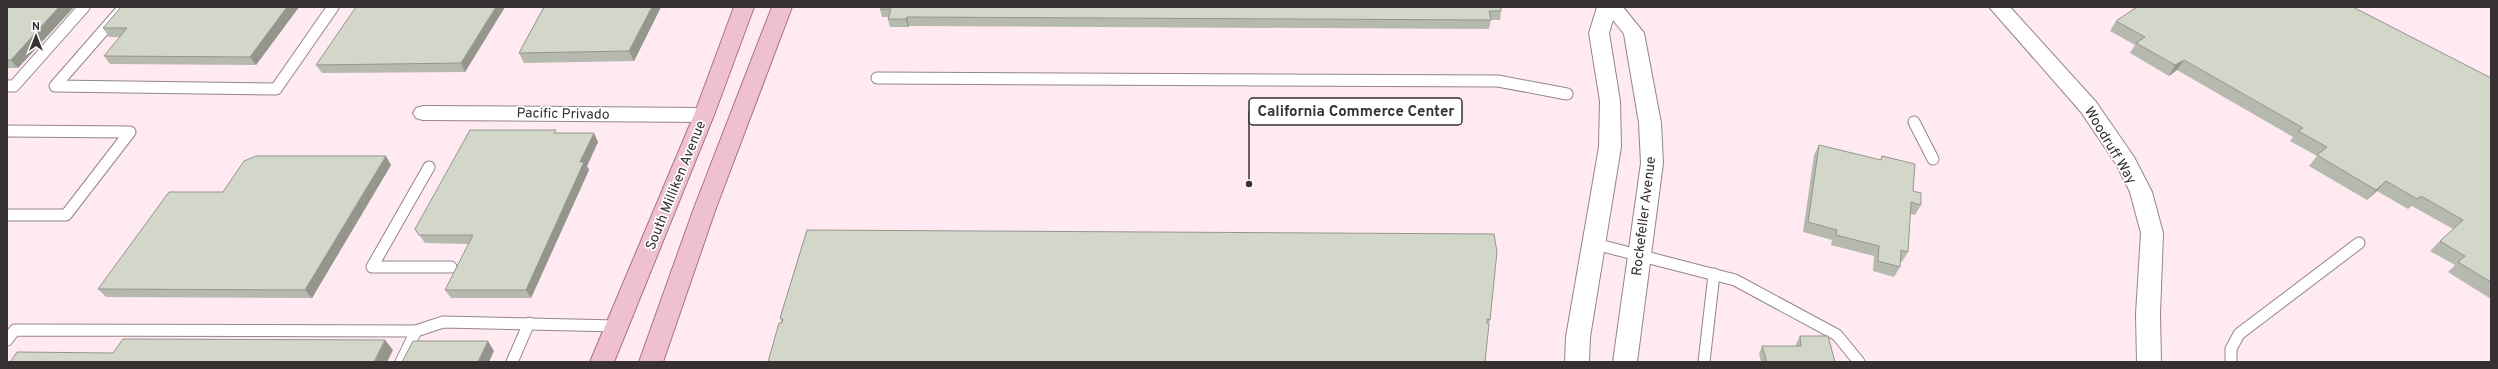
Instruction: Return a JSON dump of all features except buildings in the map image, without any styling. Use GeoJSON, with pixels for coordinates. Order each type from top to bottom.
{"type":"FeatureCollection","features":[{"type":"Feature","properties":{"kind":"main road","name":"South Milliken Avenue"},"geometry":{"type":"LineString","coordinates":[[602,362],[704,115],[744,7]]}},
{"type":"Feature","properties":{"kind":"main road"},"geometry":{"type":"LineString","coordinates":[[651,362],[705,208],[782,7]]}},
{"type":"Feature","properties":{"kind":"street"},"geometry":{"type":"LineString","coordinates":[[1577,362],[1578,337],[1595,244],[1610,147],[1610,100],[1599,32],[1607,7]]}},
{"type":"Feature","properties":{"kind":"street","name":"Rockefeller Avenue"},"geometry":{"type":"LineString","coordinates":[[1612,7],[1634,32],[1650,122],[1652,163],[1638,254],[1625,362]]}},
{"type":"Feature","properties":{"kind":"street","name":"Woodruff Way"},"geometry":{"type":"LineString","coordinates":[[1999,7],[2059,72],[2098,119],[2127,166],[2140,195],[2151,224],[2147,331],[2149,362]]}},
{"type":"Feature","properties":{"kind":"street","name":"Pacific Privado"},"geometry":{"type":"LineString","coordinates":[[423,113],[704,115]]}},
{"type":"Feature","properties":{"kind":"lane"},"geometry":{"type":"LineString","coordinates":[[7,86],[14,86],[84,7]]}},
{"type":"Feature","properties":{"kind":"lane"},"geometry":{"type":"LineString","coordinates":[[124,7],[55,86],[276,89],[333,7]]}},
{"type":"Feature","properties":{"kind":"lane"},"geometry":{"type":"LineString","coordinates":[[877,78],[1498,81],[1567,94]]}},
{"type":"Feature","properties":{"kind":"lane"},"geometry":{"type":"LineString","coordinates":[[1914,122],[1933,159]]}},
{"type":"Feature","properties":{"kind":"lane"},"geometry":{"type":"LineString","coordinates":[[7,131],[130,132],[66,215],[7,215]]}},
{"type":"Feature","properties":{"kind":"lane"},"geometry":{"type":"LineString","coordinates":[[429,167],[372,267],[451,267]]}},
{"type":"Feature","properties":{"kind":"lane"},"geometry":{"type":"LineString","coordinates":[[2231,362],[2231,349],[2239,334],[2359,243]]}},
{"type":"Feature","properties":{"kind":"lane"},"geometry":{"type":"LineString","coordinates":[[1595,244],[1735,280],[1837,335],[1859,362]]}},
{"type":"Feature","properties":{"kind":"lane"},"geometry":{"type":"LineString","coordinates":[[1704,362],[1714,274]]}},
{"type":"Feature","properties":{"kind":"lane"},"geometry":{"type":"LineString","coordinates":[[7,340],[15,330],[416,331],[443,322],[617,326]]}},
{"type":"Feature","properties":{"kind":"lane"},"geometry":{"type":"LineString","coordinates":[[512,362],[529,323]]}},
{"type":"Feature","properties":{"kind":"lane"},"geometry":{"type":"LineString","coordinates":[[401,362],[416,331]]}},
{"type":"Feature","properties":{"kind":"shaded area"},"geometry":{"type":"Polygon","coordinates":[[[7,7],[2491,7],[2491,362],[7,362],[7,7]]]}},
{"type":"Feature","properties":{"kind":"place","name":"California Commerce Center"},"geometry":{"type":"Point","coordinates":[1249,184]}}]}
